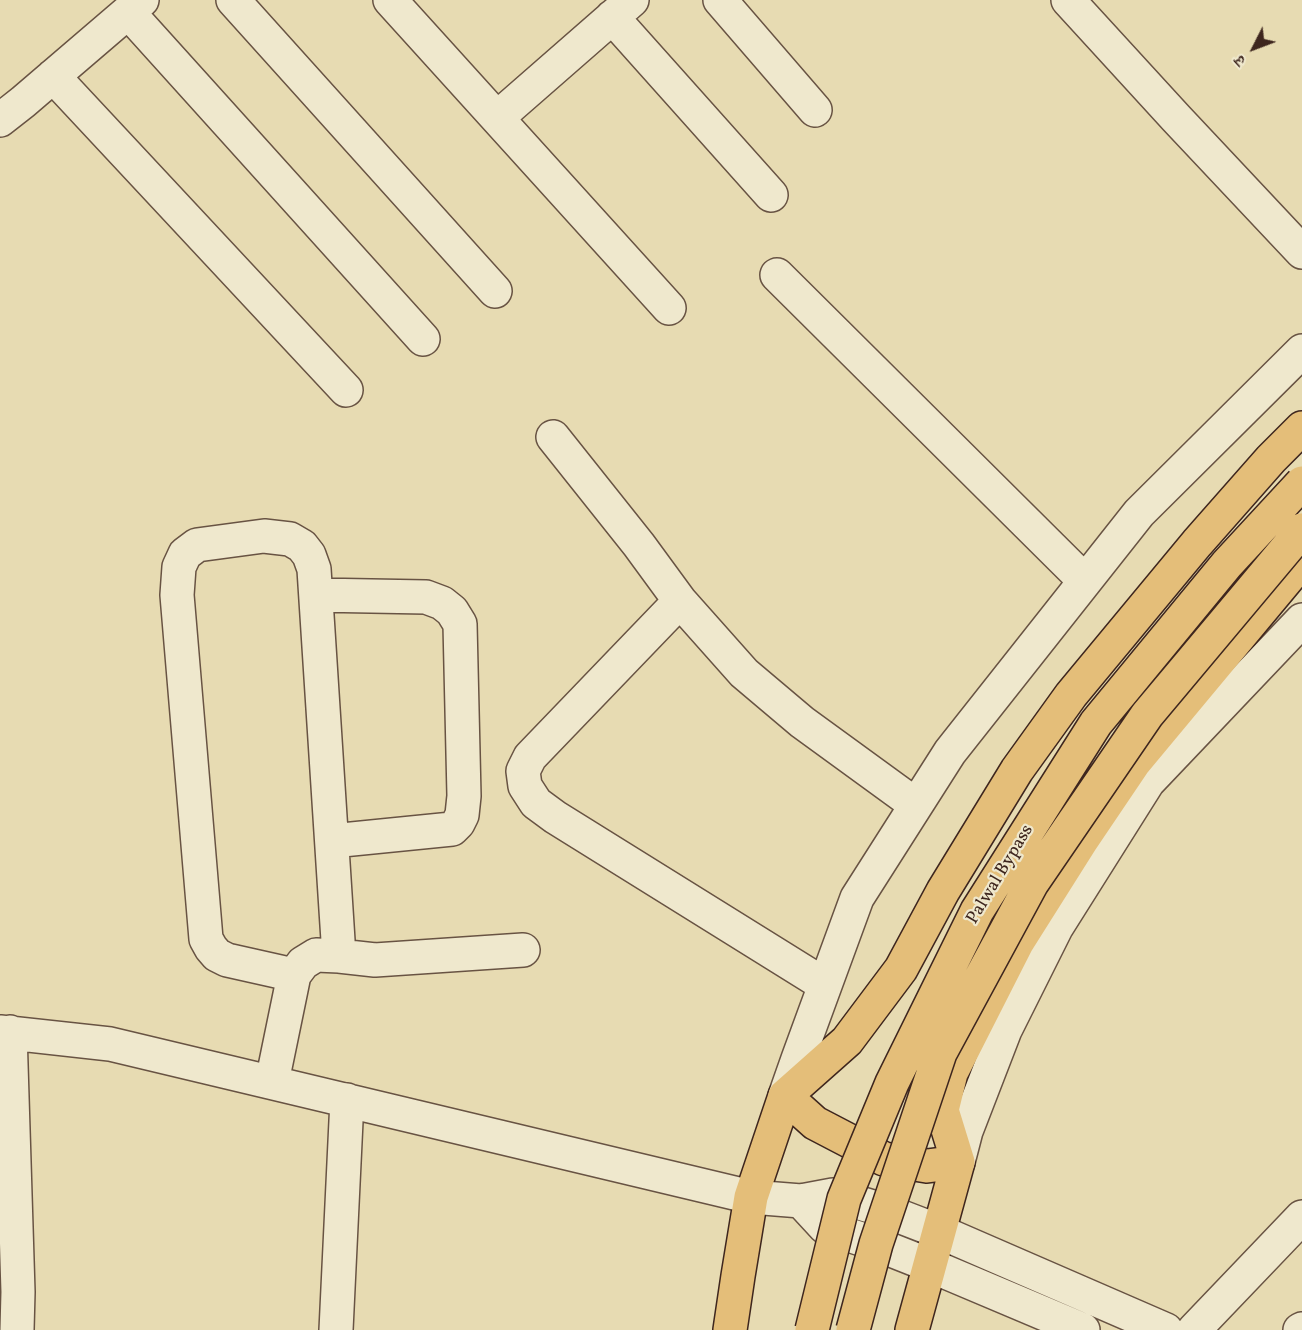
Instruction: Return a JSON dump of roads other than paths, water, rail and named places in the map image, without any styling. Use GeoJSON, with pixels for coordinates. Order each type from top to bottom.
{"type":"FeatureCollection","features":[{"type":"Feature","properties":{"kind":"highway"},"geometry":{"type":"LineString","coordinates":[[730,1330],[751,1197],[785,1096],[847,1041],[901,969],[943,891],[1017,770],[1071,695],[1197,543],[1271,459],[1302,428]]}},
{"type":"Feature","properties":{"kind":"highway","name":"Palwal Bypass"},"geometry":{"type":"LineString","coordinates":[[812,1330],[844,1199],[892,1083],[977,911],[1096,723],[1227,564],[1302,483]]}},
{"type":"Feature","properties":{"kind":"highway","name":"Palwal Bypass"},"geometry":{"type":"LineString","coordinates":[[853,1330],[886,1210],[940,1053],[1032,883],[1147,715],[1302,530]]}},
{"type":"Feature","properties":{"kind":"highway"},"geometry":{"type":"LineString","coordinates":[[912,1330],[958,1162],[942,1110],[951,1073],[1017,943],[1134,763],[1302,561]]}},
{"type":"Feature","properties":{"kind":"highway"},"geometry":{"type":"LineString","coordinates":[[785,1096],[815,1123],[884,1159],[927,1166],[958,1162]]}},
{"type":"Feature","properties":{"kind":"street"},"geometry":{"type":"LineString","coordinates":[[233,0],[495,291]]}},
{"type":"Feature","properties":{"kind":"street"},"geometry":{"type":"LineString","coordinates":[[390,0],[669,308]]}},
{"type":"Feature","properties":{"kind":"street"},"geometry":{"type":"LineString","coordinates":[[720,0],[816,110]]}},
{"type":"Feature","properties":{"kind":"street"},"geometry":{"type":"LineString","coordinates":[[1068,0],[1302,252]]}},
{"type":"Feature","properties":{"kind":"street"},"geometry":{"type":"LineString","coordinates":[[0,120],[135,6],[423,339]]}},
{"type":"Feature","properties":{"kind":"street"},"geometry":{"type":"LineString","coordinates":[[497,118],[622,9],[771,195]]}},
{"type":"Feature","properties":{"kind":"street"},"geometry":{"type":"LineString","coordinates":[[53,76],[346,390]]}},
{"type":"Feature","properties":{"kind":"street"},"geometry":{"type":"LineString","coordinates":[[777,275],[1085,581]]}},
{"type":"Feature","properties":{"kind":"street"},"geometry":{"type":"LineString","coordinates":[[785,1096],[857,898],[950,752],[1139,513],[1302,351]]}},
{"type":"Feature","properties":{"kind":"street"},"geometry":{"type":"LineString","coordinates":[[553,437],[639,545],[680,601],[744,673],[802,722],[916,805]]}},
{"type":"Feature","properties":{"kind":"street"},"geometry":{"type":"LineString","coordinates":[[294,975],[227,960],[210,948],[206,939],[177,595],[179,567],[185,554],[197,545],[264,536],[290,539],[302,546],[309,555],[314,569],[339,956]]}},
{"type":"Feature","properties":{"kind":"street"},"geometry":{"type":"LineString","coordinates":[[316,595],[426,597],[452,610],[459,624],[464,796],[462,815],[458,823],[452,829],[332,841]]}},
{"type":"Feature","properties":{"kind":"street"},"geometry":{"type":"LineString","coordinates":[[680,601],[530,757],[522,771],[525,786],[536,803],[555,817],[825,985]]}},
{"type":"Feature","properties":{"kind":"street"},"geometry":{"type":"LineString","coordinates":[[958,1162],[966,1131],[1005,1030],[1051,938],[1148,782],[1302,620]]}},
{"type":"Feature","properties":{"kind":"street"},"geometry":{"type":"LineString","coordinates":[[272,1082],[294,975],[303,963],[316,955],[375,960],[523,950]]}},
{"type":"Feature","properties":{"kind":"street"},"geometry":{"type":"LineString","coordinates":[[16,1330],[9,1293],[5,1032],[110,1044],[751,1197],[801,1201],[833,1195],[886,1210],[938,1231],[1166,1330]]}},
{"type":"Feature","properties":{"kind":"street"},"geometry":{"type":"LineString","coordinates":[[336,1330],[347,1100]]}},
{"type":"Feature","properties":{"kind":"street"},"geometry":{"type":"LineString","coordinates":[[801,1201],[825,1227],[929,1265],[1083,1330]]}},
{"type":"Feature","properties":{"kind":"street"},"geometry":{"type":"LineString","coordinates":[[1194,1330],[1302,1217]]}}]}
